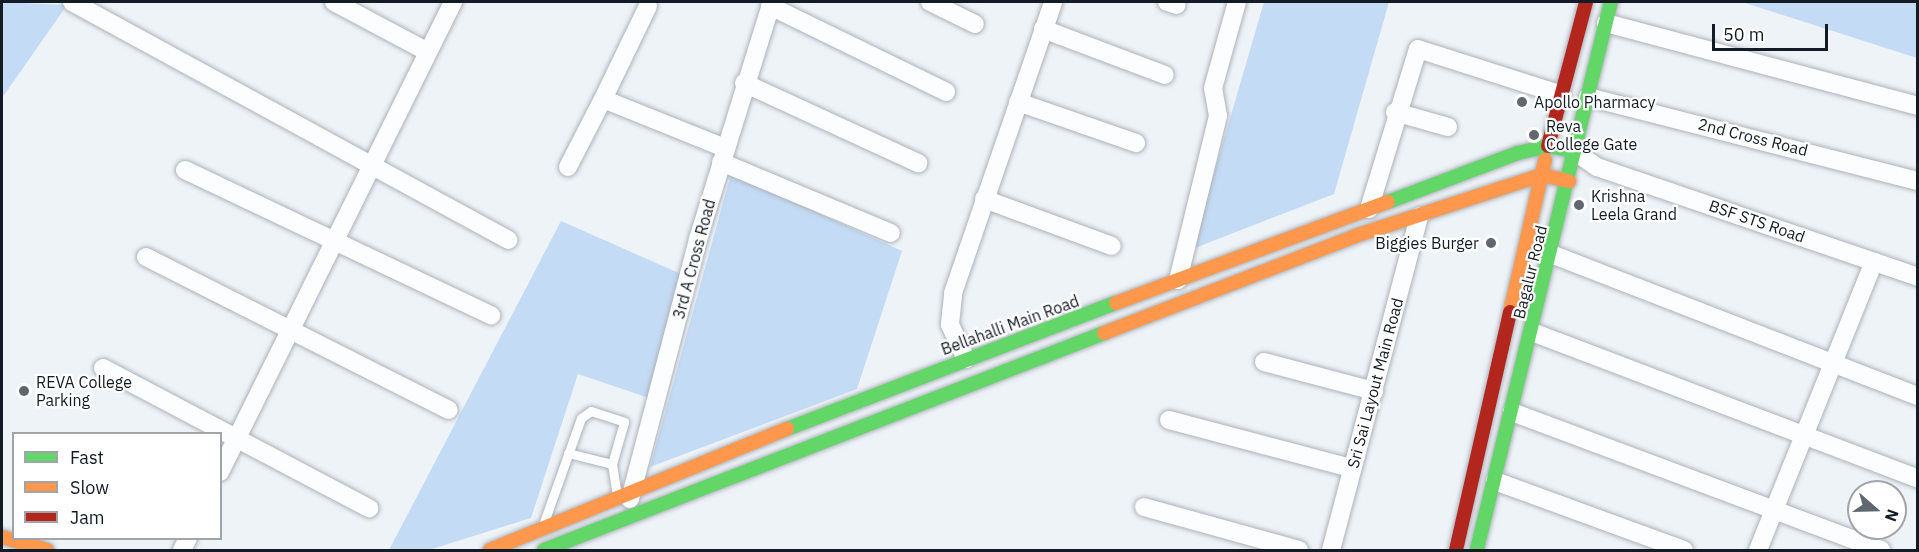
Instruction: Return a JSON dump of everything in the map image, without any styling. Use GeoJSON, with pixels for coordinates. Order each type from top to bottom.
{"type":"FeatureCollection","features":[{"type":"Feature","properties":{"kind":"main road","name":"Bagalur Road"},"geometry":{"type":"LineString","coordinates":[[1456,550],[1548,146],[1586,2]]}},
{"type":"Feature","properties":{"kind":"main road","name":"Bagalur Road"},"geometry":{"type":"LineString","coordinates":[[1477,550],[1611,2]]}},
{"type":"Feature","properties":{"kind":"main road","name":"Bellahalli Main Road"},"geometry":{"type":"LineString","coordinates":[[490,550],[966,359],[1369,209],[1548,146]]}},
{"type":"Feature","properties":{"kind":"main road"},"geometry":{"type":"LineString","coordinates":[[1548,146],[1574,151]]}},
{"type":"Feature","properties":{"kind":"main road"},"geometry":{"type":"LineString","coordinates":[[544,550],[1419,216],[1542,175],[1569,181]]}},
{"type":"Feature","properties":{"kind":"main road"},"geometry":{"type":"LineString","coordinates":[[12,540],[47,550]]}},
{"type":"Feature","properties":{"kind":"street"},"geometry":{"type":"LineString","coordinates":[[72,2],[508,240]]}},
{"type":"Feature","properties":{"kind":"street"},"geometry":{"type":"LineString","coordinates":[[334,2],[428,52]]}},
{"type":"Feature","properties":{"kind":"street"},"geometry":{"type":"LineString","coordinates":[[222,468],[453,2]]}},
{"type":"Feature","properties":{"kind":"street"},"geometry":{"type":"LineString","coordinates":[[930,2],[975,24]]}},
{"type":"Feature","properties":{"kind":"street"},"geometry":{"type":"LineString","coordinates":[[966,359],[950,309],[984,199],[1053,2]]}},
{"type":"Feature","properties":{"kind":"street"},"geometry":{"type":"LineString","coordinates":[[1178,280],[1218,116],[1213,88],[1237,2]]}},
{"type":"Feature","properties":{"kind":"street"},"geometry":{"type":"LineString","coordinates":[[771,4],[946,92]]}},
{"type":"Feature","properties":{"kind":"street","name":"3rd A Cross Road"},"geometry":{"type":"LineString","coordinates":[[624,519],[625,496],[744,83],[771,4]]}},
{"type":"Feature","properties":{"kind":"street"},"geometry":{"type":"LineString","coordinates":[[568,167],[648,6]]}},
{"type":"Feature","properties":{"kind":"street"},"geometry":{"type":"LineString","coordinates":[[1606,23],[1917,106]]}},
{"type":"Feature","properties":{"kind":"street"},"geometry":{"type":"LineString","coordinates":[[1043,29],[1165,75]]}},
{"type":"Feature","properties":{"kind":"street"},"geometry":{"type":"LineString","coordinates":[[1369,209],[1411,58],[1422,48],[1562,95]]}},
{"type":"Feature","properties":{"kind":"street"},"geometry":{"type":"LineString","coordinates":[[744,83],[918,163]]}},
{"type":"Feature","properties":{"kind":"street","name":"2nd Cross Road"},"geometry":{"type":"LineString","coordinates":[[1588,97],[1917,182]]}},
{"type":"Feature","properties":{"kind":"street"},"geometry":{"type":"LineString","coordinates":[[603,99],[891,233]]}},
{"type":"Feature","properties":{"kind":"street"},"geometry":{"type":"LineString","coordinates":[[1018,102],[1136,143]]}},
{"type":"Feature","properties":{"kind":"street"},"geometry":{"type":"LineString","coordinates":[[1395,112],[1448,127]]}},
{"type":"Feature","properties":{"kind":"street","name":"BSF STS Road"},"geometry":{"type":"LineString","coordinates":[[1574,151],[1597,167],[1917,277]]}},
{"type":"Feature","properties":{"kind":"street"},"geometry":{"type":"LineString","coordinates":[[1569,181],[1597,167]]}},
{"type":"Feature","properties":{"kind":"street"},"geometry":{"type":"LineString","coordinates":[[185,170],[334,243],[491,315]]}},
{"type":"Feature","properties":{"kind":"street"},"geometry":{"type":"LineString","coordinates":[[984,199],[1112,246]]}},
{"type":"Feature","properties":{"kind":"street","name":"Sri Sai Layout Main Road"},"geometry":{"type":"LineString","coordinates":[[1331,550],[1419,216]]}},
{"type":"Feature","properties":{"kind":"street"},"geometry":{"type":"LineString","coordinates":[[1551,254],[1832,365],[1917,396]]}},
{"type":"Feature","properties":{"kind":"street"},"geometry":{"type":"LineString","coordinates":[[146,257],[449,410]]}},
{"type":"Feature","properties":{"kind":"street"},"geometry":{"type":"LineString","coordinates":[[1758,550],[1874,261]]}},
{"type":"Feature","properties":{"kind":"street"},"geometry":{"type":"LineString","coordinates":[[1532,332],[1917,479]]}},
{"type":"Feature","properties":{"kind":"street"},"geometry":{"type":"LineString","coordinates":[[1264,362],[1374,391]]}},
{"type":"Feature","properties":{"kind":"street"},"geometry":{"type":"LineString","coordinates":[[103,368],[369,508]]}},
{"type":"Feature","properties":{"kind":"street"},"geometry":{"type":"LineString","coordinates":[[1512,412],[1773,512],[1881,550]]}},
{"type":"Feature","properties":{"kind":"street"},"geometry":{"type":"LineString","coordinates":[[1169,420],[1352,468]]}},
{"type":"Feature","properties":{"kind":"street"},"geometry":{"type":"LineString","coordinates":[[1495,481],[1684,550]]}},
{"type":"Feature","properties":{"kind":"street"},"geometry":{"type":"LineString","coordinates":[[1144,507],[1299,550]]}},
{"type":"Feature","properties":{"kind":"lane"},"geometry":{"type":"LineString","coordinates":[[541,530],[581,418],[591,411],[624,422],[612,465],[625,496]]}},
{"type":"Feature","properties":{"kind":"lane"},"geometry":{"type":"LineString","coordinates":[[568,453],[612,465]]}},
{"type":"Feature","properties":{"kind":"shaded area"},"geometry":{"type":"Polygon","coordinates":[[[2,2],[67,5],[2,98],[2,2]]]}},
{"type":"Feature","properties":{"kind":"shaded area"},"geometry":{"type":"Polygon","coordinates":[[[1264,2],[1389,2],[1334,194],[1192,249],[1264,2]]]}},
{"type":"Feature","properties":{"kind":"shaded area"},"geometry":{"type":"Polygon","coordinates":[[[1742,2],[1917,2],[1917,58],[1742,2]]]}},
{"type":"Feature","properties":{"kind":"shaded area"},"geometry":{"type":"Polygon","coordinates":[[[731,174],[902,251],[857,389],[650,467],[731,174]]]}},
{"type":"Feature","properties":{"kind":"shaded area"},"geometry":{"type":"Polygon","coordinates":[[[561,221],[681,274],[652,399],[578,374],[531,518],[429,550],[389,550],[561,221]]]}},
{"type":"Feature","properties":{"kind":"traffic: fast"},"geometry":{"type":"LineString","coordinates":[[1574,151],[1611,2]]}},
{"type":"Feature","properties":{"kind":"traffic: fast"},"geometry":{"type":"LineString","coordinates":[[1388,202],[1518,153],[1548,146],[1574,151],[1477,550]]}},
{"type":"Feature","properties":{"kind":"traffic: fast"},"geometry":{"type":"LineString","coordinates":[[787,429],[1116,303]]}},
{"type":"Feature","properties":{"kind":"traffic: fast"},"geometry":{"type":"LineString","coordinates":[[544,550],[1104,333]]}},
{"type":"Feature","properties":{"kind":"traffic: slow"},"geometry":{"type":"LineString","coordinates":[[1510,312],[1545,160]]}},
{"type":"Feature","properties":{"kind":"traffic: slow"},"geometry":{"type":"LineString","coordinates":[[1104,333],[1355,236],[1542,175],[1569,181]]}},
{"type":"Feature","properties":{"kind":"traffic: slow"},"geometry":{"type":"LineString","coordinates":[[1116,303],[1388,202]]}},
{"type":"Feature","properties":{"kind":"traffic: slow"},"geometry":{"type":"LineString","coordinates":[[490,550],[787,429]]}},
{"type":"Feature","properties":{"kind":"traffic: slow"},"geometry":{"type":"LineString","coordinates":[[2,537],[12,540]]}},
{"type":"Feature","properties":{"kind":"traffic: slow"},"geometry":{"type":"LineString","coordinates":[[12,540],[47,550]]}},
{"type":"Feature","properties":{"kind":"traffic: jam"},"geometry":{"type":"LineString","coordinates":[[1548,146],[1586,2]]}},
{"type":"Feature","properties":{"kind":"traffic: jam"},"geometry":{"type":"LineString","coordinates":[[1456,550],[1510,312]]}},
{"type":"Feature","properties":{"kind":"place","name":"Apollo Pharmacy"},"geometry":{"type":"Point","coordinates":[1522,102]}},
{"type":"Feature","properties":{"kind":"place","name":"Reva College Gate"},"geometry":{"type":"Point","coordinates":[1534,135]}},
{"type":"Feature","properties":{"kind":"place","name":"Krishna Leela Grand"},"geometry":{"type":"Point","coordinates":[1579,205]}},
{"type":"Feature","properties":{"kind":"place","name":"Biggies Burger"},"geometry":{"type":"Point","coordinates":[1491,243]}},
{"type":"Feature","properties":{"kind":"place","name":"REVA College Parking"},"geometry":{"type":"Point","coordinates":[24,391]}}]}
